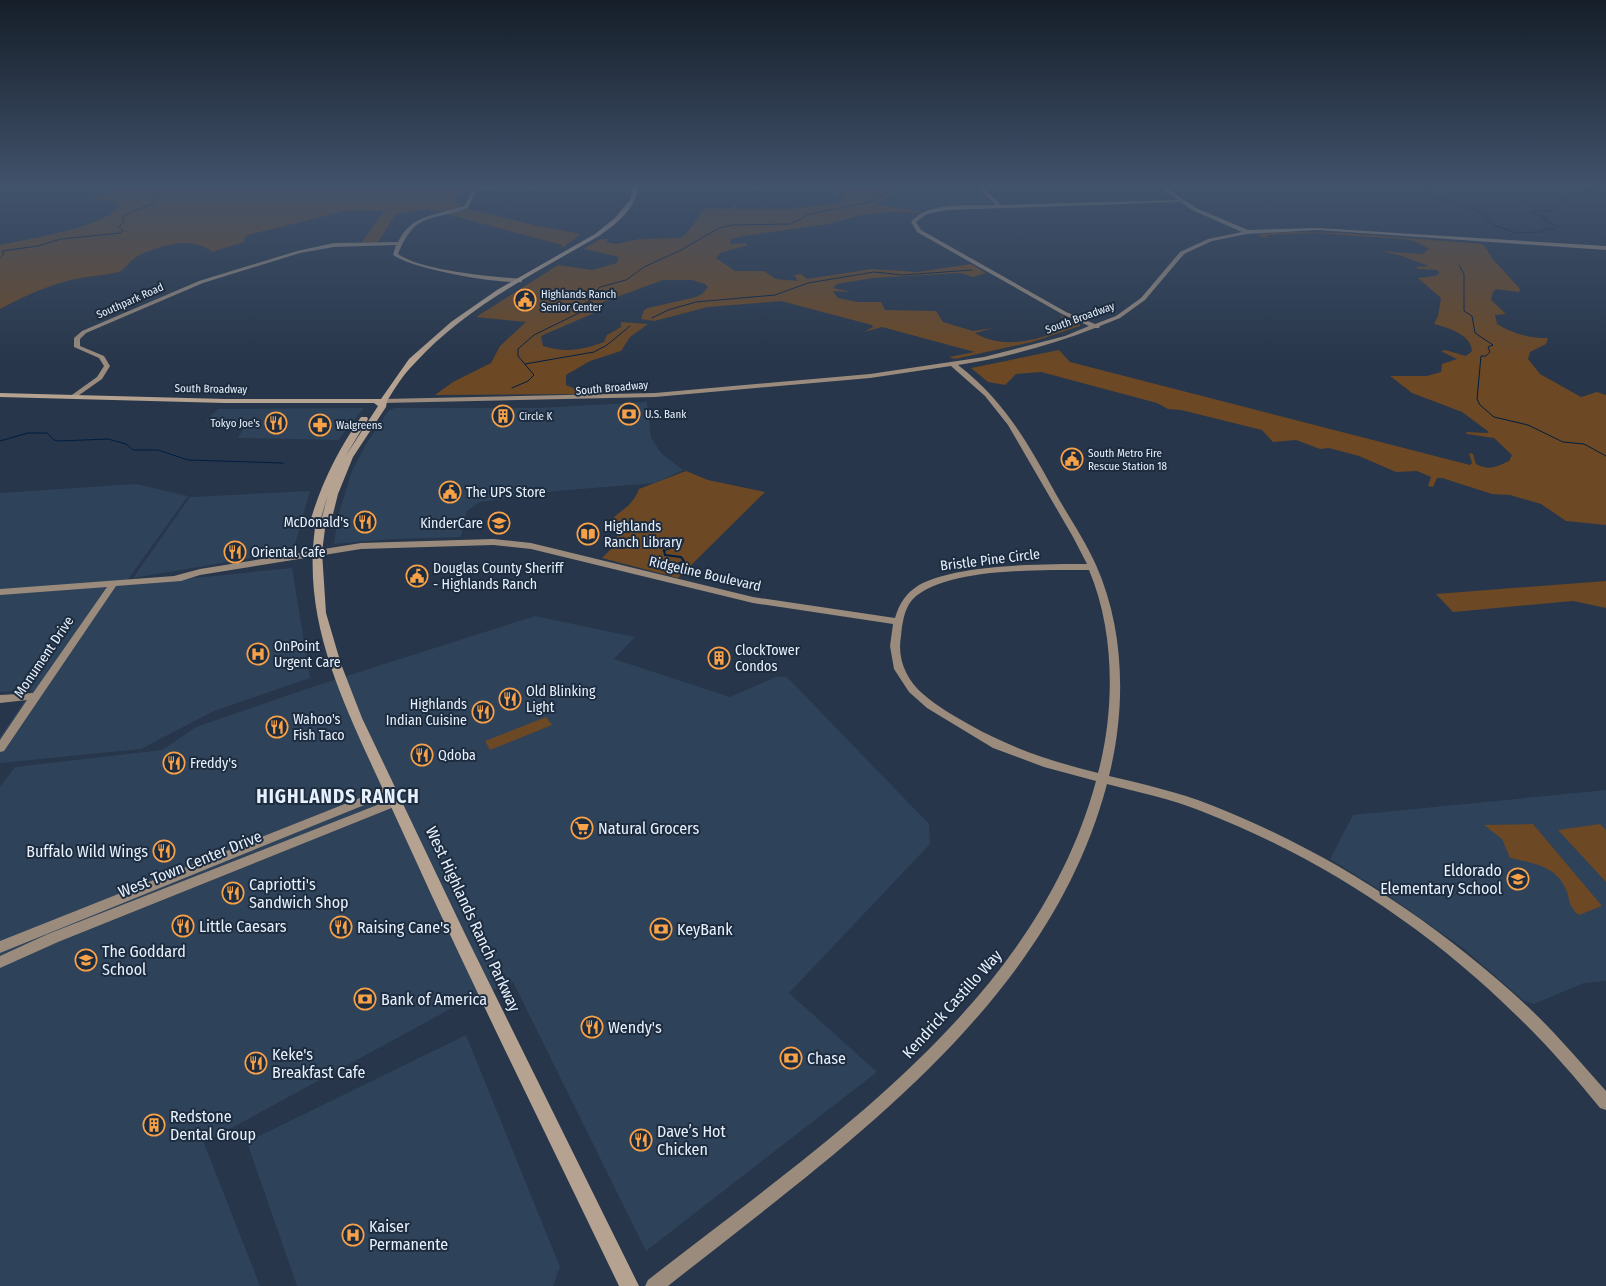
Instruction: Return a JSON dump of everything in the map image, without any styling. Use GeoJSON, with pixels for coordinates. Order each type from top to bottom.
{"type":"FeatureCollection","features":[{"type":"Feature","properties":{"kind":"main road","name":"West Highlands Ranch Parkway"},"geometry":{"type":"LineString","coordinates":[[582,244],[472,310],[443,332],[412,362],[383,401],[382,407],[349,457],[333,494],[326,522],[320,528],[317,556],[321,613],[338,674],[392,796],[519,1064],[629,1286]]}},
{"type":"Feature","properties":{"kind":"main road","name":"South Broadway"},"geometry":{"type":"LineString","coordinates":[[0,395],[383,401]]}},
{"type":"Feature","properties":{"kind":"street","name":"Southpark Road"},"geometry":{"type":"LineString","coordinates":[[73,397],[100,378],[107,366],[102,357],[77,347],[77,338],[84,332],[200,282],[299,252],[334,245],[367,244]]}},
{"type":"Feature","properties":{"kind":"street"},"geometry":{"type":"LineString","coordinates":[[400,244],[395,254],[403,261],[466,274],[520,281]]}},
{"type":"Feature","properties":{"kind":"street"},"geometry":{"type":"LineString","coordinates":[[942,244],[1064,313],[1096,327]]}},
{"type":"Feature","properties":{"kind":"street","name":"South Broadway"},"geometry":{"type":"LineString","coordinates":[[383,401],[422,401],[439,404],[567,403],[640,399],[655,395],[870,376],[953,364],[1016,352],[1096,327],[1120,317],[1137,305],[1174,261],[1187,250],[1201,244]]}},
{"type":"Feature","properties":{"kind":"street","name":"South Broadway"},"geometry":{"type":"LineString","coordinates":[[1546,244],[1606,248]]}},
{"type":"Feature","properties":{"kind":"street","name":"Kendrick Castillo Way"},"geometry":{"type":"LineString","coordinates":[[654,1286],[841,1137],[904,1084],[979,1005],[1025,946],[1064,879],[1092,816],[1104,778],[1116,706],[1116,674],[1109,616],[1093,567],[1076,534],[1004,414],[984,390],[953,364]]}},
{"type":"Feature","properties":{"kind":"street","name":"Ridgeline Boulevard"},"geometry":{"type":"LineString","coordinates":[[0,592],[176,578],[200,578],[317,556],[401,550],[417,545],[493,542],[531,546],[728,595],[782,606],[899,622]]}},
{"type":"Feature","properties":{"kind":"street","name":"Bristle Pine Circle"},"geometry":{"type":"LineString","coordinates":[[1093,567],[1000,570],[938,580],[925,585],[908,598],[899,622],[893,647],[895,658],[905,680],[926,702],[995,745],[1037,760],[1204,807],[1271,836],[1357,882],[1442,942],[1530,1019],[1559,1048],[1606,1103]]}},
{"type":"Feature","properties":{"kind":"street","name":"Monument Drive"},"geometry":{"type":"LineString","coordinates":[[0,748],[113,584]]}},
{"type":"Feature","properties":{"kind":"street"},"geometry":{"type":"LineString","coordinates":[[0,699],[36,696]]}},
{"type":"Feature","properties":{"kind":"street","name":"West Town Center Drive"},"geometry":{"type":"LineString","coordinates":[[0,947],[392,796]]}},
{"type":"Feature","properties":{"kind":"street","name":"West Town Center Drive"},"geometry":{"type":"LineString","coordinates":[[0,962],[392,796]]}},
{"type":"Feature","properties":{"kind":"shaded area"},"geometry":{"type":"Polygon","coordinates":[[[175,244],[154,249],[136,257],[119,272],[61,282],[34,292],[0,309],[0,245],[175,244]]]}},
{"type":"Feature","properties":{"kind":"shaded area"},"geometry":{"type":"Polygon","coordinates":[[[195,244],[238,244],[212,252],[195,244]]]}},
{"type":"Feature","properties":{"kind":"shaded area"},"geometry":{"type":"Polygon","coordinates":[[[592,244],[747,244],[748,245],[720,253],[716,258],[735,271],[764,271],[776,279],[798,281],[794,275],[801,274],[807,279],[872,269],[918,272],[971,264],[986,273],[973,277],[960,273],[873,278],[837,284],[833,288],[851,292],[833,291],[838,298],[858,302],[881,302],[885,310],[936,311],[943,322],[973,331],[994,328],[975,333],[998,341],[1010,342],[1035,339],[1058,331],[1069,325],[1059,315],[1080,324],[1080,326],[1032,342],[955,359],[949,357],[975,352],[882,327],[864,332],[873,327],[872,325],[781,301],[708,307],[654,321],[641,319],[644,310],[648,308],[696,297],[702,294],[708,287],[705,284],[692,280],[663,280],[603,302],[594,313],[541,336],[543,346],[574,350],[604,342],[607,335],[621,327],[621,322],[648,324],[630,337],[621,351],[590,361],[566,375],[566,385],[588,394],[435,395],[453,382],[491,363],[500,346],[526,322],[476,317],[558,265],[592,270],[617,263],[619,257],[584,249],[592,244]]]}},
{"type":"Feature","properties":{"kind":"shaded area"},"geometry":{"type":"Polygon","coordinates":[[[1420,244],[1483,244],[1492,258],[1520,289],[1519,292],[1496,289],[1493,292],[1491,300],[1506,314],[1495,315],[1497,324],[1521,335],[1548,338],[1546,344],[1530,352],[1528,359],[1540,374],[1581,397],[1597,392],[1606,395],[1606,525],[1566,521],[1541,504],[1510,495],[1492,494],[1442,478],[1437,478],[1433,487],[1428,486],[1431,477],[1417,471],[1396,472],[1359,456],[1329,448],[1320,449],[1296,440],[1273,442],[1262,430],[1181,410],[1168,409],[1157,403],[1041,372],[1016,374],[1005,385],[988,382],[971,368],[1059,350],[1070,362],[1470,465],[1472,463],[1469,453],[1473,454],[1476,464],[1489,468],[1496,466],[1509,461],[1512,455],[1494,438],[1467,434],[1466,432],[1489,432],[1462,412],[1412,393],[1390,376],[1427,376],[1441,372],[1442,364],[1457,359],[1441,351],[1445,350],[1466,356],[1472,351],[1468,340],[1463,336],[1434,324],[1438,316],[1441,298],[1418,278],[1435,276],[1439,274],[1438,270],[1418,269],[1416,267],[1429,266],[1399,255],[1380,251],[1422,254],[1429,249],[1420,244]]]}},
{"type":"Feature","properties":{"kind":"shaded area"},"geometry":{"type":"Polygon","coordinates":[[[647,402],[651,438],[661,453],[683,470],[655,483],[556,491],[480,502],[467,511],[461,537],[393,539],[334,544],[338,516],[352,471],[366,444],[389,410],[395,408],[537,408],[647,402]]]}},
{"type":"Feature","properties":{"kind":"shaded area"},"geometry":{"type":"Polygon","coordinates":[[[364,408],[338,440],[238,438],[246,423],[206,421],[218,409],[364,408]]]}},
{"type":"Feature","properties":{"kind":"shaded area"},"geometry":{"type":"Polygon","coordinates":[[[686,471],[708,480],[765,492],[678,578],[602,558],[613,547],[621,526],[609,524],[632,501],[639,489],[686,471]]]}},
{"type":"Feature","properties":{"kind":"shaded area"},"geometry":{"type":"Polygon","coordinates":[[[136,484],[188,496],[124,585],[292,568],[310,678],[214,711],[141,749],[0,763],[0,737],[32,690],[0,692],[0,493],[136,484]]]}},
{"type":"Feature","properties":{"kind":"shaded area"},"geometry":{"type":"Polygon","coordinates":[[[310,491],[293,551],[133,578],[190,497],[310,491]]]}},
{"type":"Feature","properties":{"kind":"shaded area"},"geometry":{"type":"Polygon","coordinates":[[[1606,581],[1606,608],[1573,601],[1453,612],[1436,594],[1606,581]]]}},
{"type":"Feature","properties":{"kind":"shaded area"},"geometry":{"type":"Polygon","coordinates":[[[535,616],[635,637],[614,659],[730,697],[776,677],[787,677],[929,824],[930,844],[789,993],[877,1072],[646,1251],[513,982],[456,1006],[204,1143],[260,1286],[0,1286],[0,787],[15,767],[162,750],[196,727],[315,686],[535,616]]]}},
{"type":"Feature","properties":{"kind":"shaded area"},"geometry":{"type":"Polygon","coordinates":[[[546,717],[552,725],[490,750],[485,741],[546,717]]]}},
{"type":"Feature","properties":{"kind":"shaded area"},"geometry":{"type":"Polygon","coordinates":[[[1606,790],[1606,981],[1584,983],[1534,1004],[1524,1001],[1463,948],[1383,892],[1330,859],[1353,815],[1606,790]]]}},
{"type":"Feature","properties":{"kind":"shaded area"},"geometry":{"type":"Polygon","coordinates":[[[1533,824],[1602,906],[1579,915],[1572,908],[1567,892],[1558,876],[1536,864],[1510,858],[1502,839],[1484,825],[1533,824]]]}},
{"type":"Feature","properties":{"kind":"shaded area"},"geometry":{"type":"Polygon","coordinates":[[[1600,824],[1606,830],[1606,882],[1558,830],[1600,824]]]}},
{"type":"Feature","properties":{"kind":"shaded area"},"geometry":{"type":"Polygon","coordinates":[[[466,1035],[560,1267],[553,1286],[297,1286],[247,1142],[466,1035]]]}},
{"type":"Feature","properties":{"kind":"waterway"},"geometry":{"type":"LineString","coordinates":[[0,258],[4,254],[2,251],[45,244]]}},
{"type":"Feature","properties":{"kind":"waterway"},"geometry":{"type":"LineString","coordinates":[[512,388],[528,381],[534,375],[518,356],[518,349],[534,335],[581,312],[585,303],[598,296],[597,290],[600,287],[626,280],[644,267],[691,244]]}},
{"type":"Feature","properties":{"kind":"waterway"},"geometry":{"type":"LineString","coordinates":[[1459,265],[1464,274],[1464,311],[1472,316],[1475,333],[1493,345],[1488,347],[1490,352],[1486,356],[1481,356],[1477,399],[1480,405],[1494,417],[1528,425],[1563,442],[1584,444],[1606,456]]}},
{"type":"Feature","properties":{"kind":"waterway"},"geometry":{"type":"LineString","coordinates":[[652,318],[668,310],[696,302],[775,295],[808,283],[874,272],[903,275],[972,270]]}},
{"type":"Feature","properties":{"kind":"waterway"},"geometry":{"type":"LineString","coordinates":[[525,364],[594,352],[607,345],[630,326]]}},
{"type":"Feature","properties":{"kind":"waterway"},"geometry":{"type":"LineString","coordinates":[[0,441],[28,433],[47,433],[54,440],[59,441],[108,439],[126,444],[133,450],[158,450],[188,460],[283,463]]}},
{"type":"Feature","properties":{"kind":"waterway"},"geometry":{"type":"LineString","coordinates":[[664,551],[682,545],[684,540]]}},
{"type":"Feature","properties":{"kind":"waterway"},"geometry":{"type":"LineString","coordinates":[[664,551],[665,555],[681,557],[684,561],[667,570]]}},
{"type":"Feature","properties":{"kind":"place","name":"Highlands Ranch Senior Center"},"geometry":{"type":"Point","coordinates":[525,300]}},
{"type":"Feature","properties":{"kind":"place","name":"U.S. Bank"},"geometry":{"type":"Point","coordinates":[629,414]}},
{"type":"Feature","properties":{"kind":"place","name":"Circle K"},"geometry":{"type":"Point","coordinates":[503,416]}},
{"type":"Feature","properties":{"kind":"place","name":"Tokyo Joe's"},"geometry":{"type":"Point","coordinates":[276,423]}},
{"type":"Feature","properties":{"kind":"place","name":"Walgreens"},"geometry":{"type":"Point","coordinates":[320,425]}},
{"type":"Feature","properties":{"kind":"place","name":"South Metro Fire Rescue Station 18"},"geometry":{"type":"Point","coordinates":[1072,459]}},
{"type":"Feature","properties":{"kind":"place","name":"The UPS Store"},"geometry":{"type":"Point","coordinates":[450,492]}},
{"type":"Feature","properties":{"kind":"place","name":"McDonald's"},"geometry":{"type":"Point","coordinates":[365,522]}},
{"type":"Feature","properties":{"kind":"place","name":"KinderCare"},"geometry":{"type":"Point","coordinates":[499,523]}},
{"type":"Feature","properties":{"kind":"place","name":"Highlands Ranch Library"},"geometry":{"type":"Point","coordinates":[588,534]}},
{"type":"Feature","properties":{"kind":"place","name":"Oriental Cafe"},"geometry":{"type":"Point","coordinates":[235,552]}},
{"type":"Feature","properties":{"kind":"place","name":"Douglas County Sheriff - Highlands Ranch"},"geometry":{"type":"Point","coordinates":[417,576]}},
{"type":"Feature","properties":{"kind":"place","name":"OnPoint Urgent Care"},"geometry":{"type":"Point","coordinates":[258,654]}},
{"type":"Feature","properties":{"kind":"place","name":"ClockTower Condos"},"geometry":{"type":"Point","coordinates":[719,658]}},
{"type":"Feature","properties":{"kind":"place","name":"Old Blinking Light"},"geometry":{"type":"Point","coordinates":[510,699]}},
{"type":"Feature","properties":{"kind":"place","name":"Highlands Indian Cuisine"},"geometry":{"type":"Point","coordinates":[483,712]}},
{"type":"Feature","properties":{"kind":"place","name":"Wahoo's Fish Taco"},"geometry":{"type":"Point","coordinates":[277,727]}},
{"type":"Feature","properties":{"kind":"place","name":"Qdoba"},"geometry":{"type":"Point","coordinates":[422,755]}},
{"type":"Feature","properties":{"kind":"place","name":"Freddy's"},"geometry":{"type":"Point","coordinates":[174,763]}},
{"type":"Feature","properties":{"kind":"place","name":"Natural Grocers"},"geometry":{"type":"Point","coordinates":[582,828]}},
{"type":"Feature","properties":{"kind":"place","name":"Buffalo Wild Wings"},"geometry":{"type":"Point","coordinates":[164,851]}},
{"type":"Feature","properties":{"kind":"place","name":"Eldorado Elementary School"},"geometry":{"type":"Point","coordinates":[1518,879]}},
{"type":"Feature","properties":{"kind":"place","name":"Capriotti's Sandwich Shop"},"geometry":{"type":"Point","coordinates":[233,893]}},
{"type":"Feature","properties":{"kind":"place","name":"Little Caesars"},"geometry":{"type":"Point","coordinates":[183,926]}},
{"type":"Feature","properties":{"kind":"place","name":"Raising Cane's"},"geometry":{"type":"Point","coordinates":[341,927]}},
{"type":"Feature","properties":{"kind":"place","name":"KeyBank"},"geometry":{"type":"Point","coordinates":[661,929]}},
{"type":"Feature","properties":{"kind":"place","name":"The Goddard School"},"geometry":{"type":"Point","coordinates":[86,960]}},
{"type":"Feature","properties":{"kind":"place","name":"Bank of America"},"geometry":{"type":"Point","coordinates":[365,999]}},
{"type":"Feature","properties":{"kind":"place","name":"Wendy's"},"geometry":{"type":"Point","coordinates":[592,1027]}},
{"type":"Feature","properties":{"kind":"place","name":"Chase"},"geometry":{"type":"Point","coordinates":[791,1058]}},
{"type":"Feature","properties":{"kind":"place","name":"Keke's Breakfast Cafe"},"geometry":{"type":"Point","coordinates":[256,1063]}},
{"type":"Feature","properties":{"kind":"place","name":"Redstone Dental Group"},"geometry":{"type":"Point","coordinates":[154,1125]}},
{"type":"Feature","properties":{"kind":"place","name":"Dave’s Hot Chicken"},"geometry":{"type":"Point","coordinates":[641,1140]}},
{"type":"Feature","properties":{"kind":"place","name":"Kaiser Permanente"},"geometry":{"type":"Point","coordinates":[353,1235]}},
{"type":"Feature","properties":{"kind":"district","name":"HIGHLANDS RANCH"},"geometry":{"type":"Point","coordinates":[338,796]}}]}
